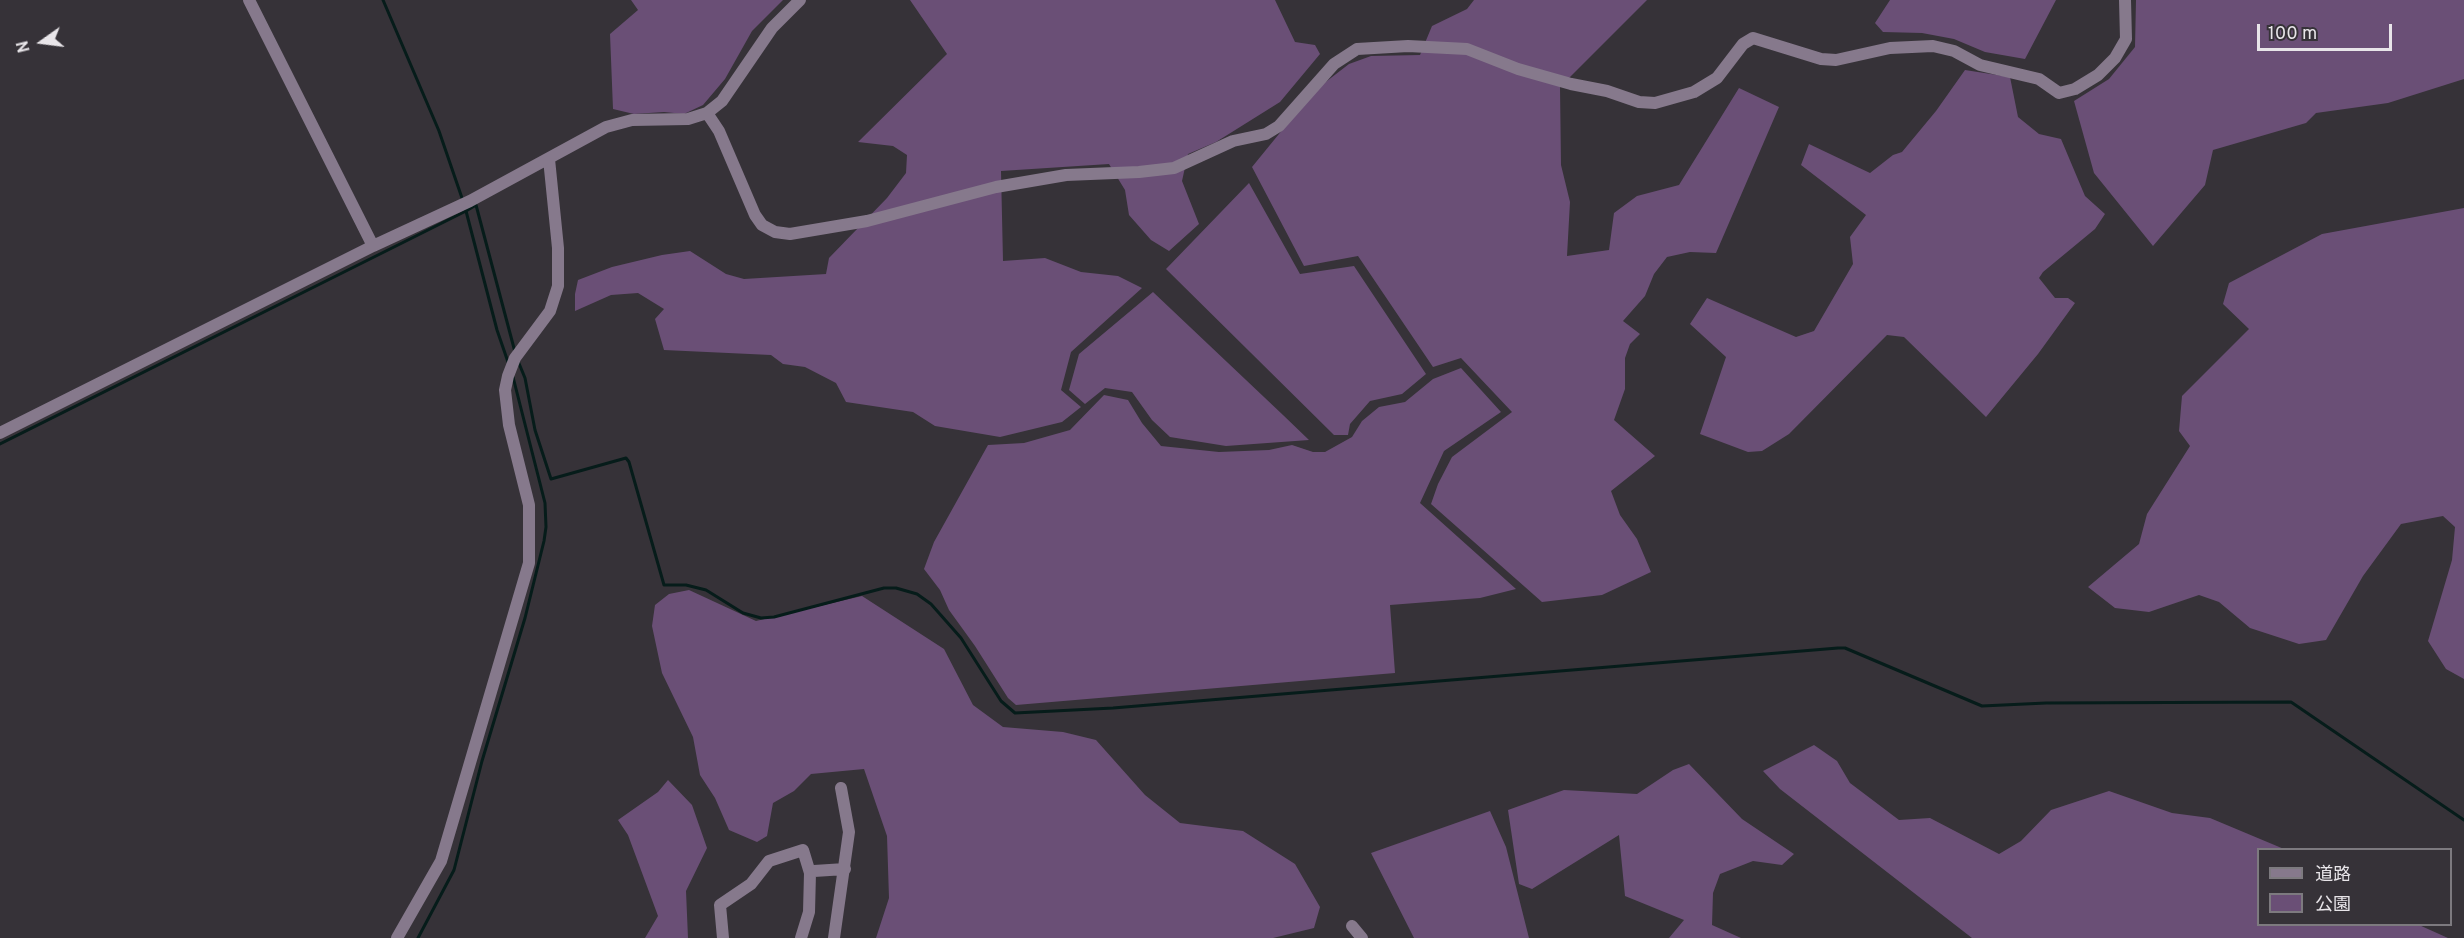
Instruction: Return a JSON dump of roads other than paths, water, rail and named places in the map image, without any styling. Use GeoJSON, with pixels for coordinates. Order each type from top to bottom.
{"type":"FeatureCollection","features":[{"type":"Feature","properties":{"kind":"street"},"geometry":{"type":"LineString","coordinates":[[249,0],[373,246]]}},
{"type":"Feature","properties":{"kind":"street"},"geometry":{"type":"LineString","coordinates":[[0,433],[373,246],[470,201],[606,127],[632,120],[688,119],[707,113],[722,101],[772,28],[800,0]]}},
{"type":"Feature","properties":{"kind":"street"},"geometry":{"type":"LineString","coordinates":[[707,113],[719,131],[755,215],[762,225],[775,232],[790,234],[867,221],[996,187],[1066,176],[1174,168],[1233,141],[1266,134],[1278,126],[1334,64],[1357,49],[1408,46],[1467,50],[1528,72],[1606,91],[1639,102],[1655,103],[1694,92],[1717,78],[1743,44],[1753,38],[1821,59],[1836,60],[1890,48],[1933,46],[1954,51],[1980,65],[2039,80],[2059,93],[2075,88],[2098,75],[2115,58],[2126,39],[2125,0]]}},
{"type":"Feature","properties":{"kind":"street"},"geometry":{"type":"LineString","coordinates":[[397,938],[441,861],[529,563],[529,505],[509,426],[505,390],[515,358],[550,311],[558,286],[558,248],[549,159]]}},
{"type":"Feature","properties":{"kind":"street"},"geometry":{"type":"LineString","coordinates":[[834,938],[849,832],[841,788]]}},
{"type":"Feature","properties":{"kind":"street"},"geometry":{"type":"LineString","coordinates":[[723,938],[720,905],[722,902],[751,884],[773,859],[801,845],[810,873],[809,912],[801,938]]}},
{"type":"Feature","properties":{"kind":"street"},"geometry":{"type":"LineString","coordinates":[[810,873],[845,869]]}},
{"type":"Feature","properties":{"kind":"street"},"geometry":{"type":"LineString","coordinates":[[1352,926],[1362,938]]}},
{"type":"Feature","properties":{"kind":"waterway"},"geometry":{"type":"LineString","coordinates":[[383,0],[439,131],[463,201]]}},
{"type":"Feature","properties":{"kind":"waterway"},"geometry":{"type":"LineString","coordinates":[[465,208],[466,211],[476,205],[515,352]]}},
{"type":"Feature","properties":{"kind":"waterway"},"geometry":{"type":"LineString","coordinates":[[0,444],[466,211],[497,330],[508,362]]}},
{"type":"Feature","properties":{"kind":"waterway"},"geometry":{"type":"LineString","coordinates":[[518,361],[525,378],[535,430],[551,479],[626,458],[629,462],[664,585],[686,585],[706,590],[743,613],[761,618],[774,617],[884,588],[896,588],[917,594],[931,604],[961,638],[1001,701],[1015,713],[1113,708],[1845,648],[1982,706],[2046,703],[2291,702],[2464,820]]}},
{"type":"Feature","properties":{"kind":"waterway"},"geometry":{"type":"LineString","coordinates":[[418,938],[454,870],[482,761],[525,618],[544,541],[545,503],[513,377]]}}]}
